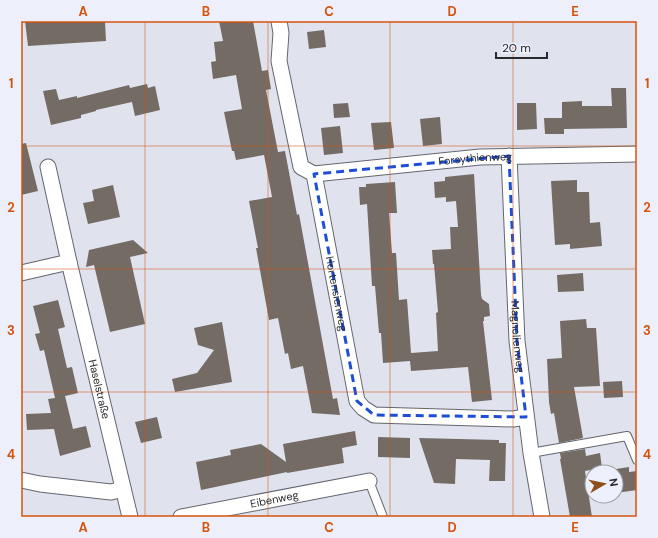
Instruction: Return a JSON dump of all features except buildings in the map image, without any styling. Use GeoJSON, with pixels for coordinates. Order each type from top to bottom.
{"type":"FeatureCollection","features":[{"type":"Feature","properties":{"kind":"street"},"geometry":{"type":"LineString","coordinates":[[279,21],[281,33],[279,61],[301,167],[314,174]]}},
{"type":"Feature","properties":{"kind":"street","name":"Forsythienweg"},"geometry":{"type":"LineString","coordinates":[[314,174],[480,156],[637,154]]}},
{"type":"Feature","properties":{"kind":"street","name":"Magnolienweg"},"geometry":{"type":"LineString","coordinates":[[509,156],[516,341],[531,453],[542,517]]}},
{"type":"Feature","properties":{"kind":"street","name":"Haselstraße"},"geometry":{"type":"LineString","coordinates":[[48,167],[69,262],[130,517]]}},
{"type":"Feature","properties":{"kind":"street","name":"Hortensienweg"},"geometry":{"type":"LineString","coordinates":[[314,174],[357,401],[363,408],[374,414],[513,419],[526,417]]}},
{"type":"Feature","properties":{"kind":"street"},"geometry":{"type":"LineString","coordinates":[[21,273],[69,262]]}},
{"type":"Feature","properties":{"kind":"street"},"geometry":{"type":"LineString","coordinates":[[21,480],[40,484],[111,492],[124,489]]}},
{"type":"Feature","properties":{"kind":"street","name":"Eibenweg"},"geometry":{"type":"LineString","coordinates":[[181,517],[369,480]]}},
{"type":"Feature","properties":{"kind":"lane"},"geometry":{"type":"LineString","coordinates":[[531,453],[627,436],[637,460]]}},
{"type":"Feature","properties":{"kind":"lane"},"geometry":{"type":"LineString","coordinates":[[369,480],[383,517]]}},
{"type":"Feature","properties":{"kind":"highlighted area"},"geometry":{"type":"Polygon","coordinates":[[[509,156],[517,341],[526,417],[374,415],[357,401],[314,174],[509,156]]]}}]}
